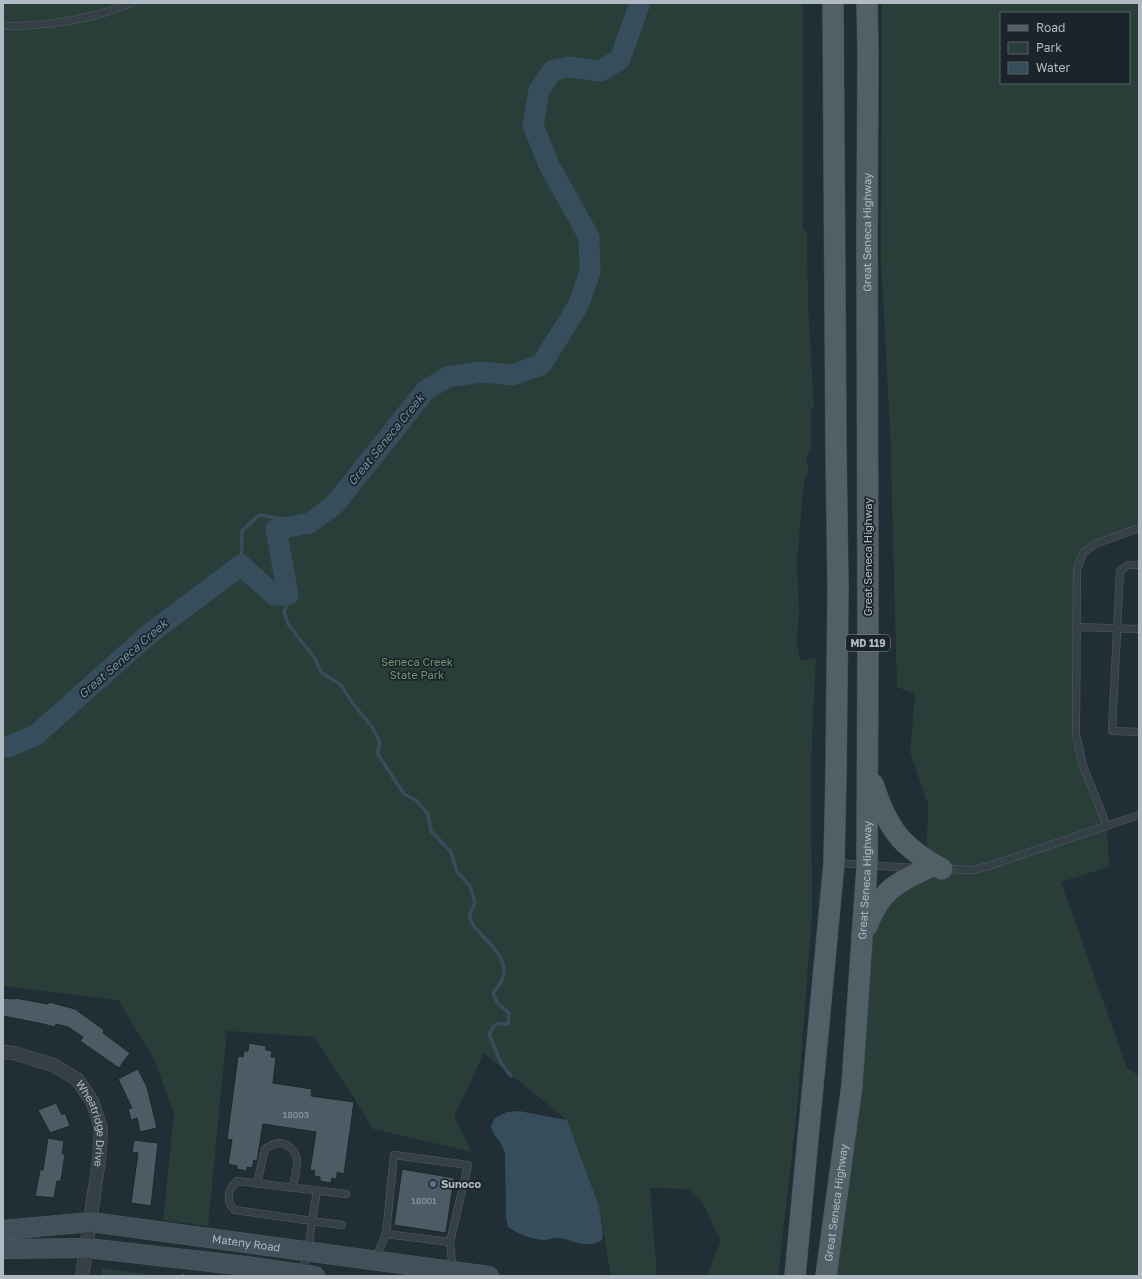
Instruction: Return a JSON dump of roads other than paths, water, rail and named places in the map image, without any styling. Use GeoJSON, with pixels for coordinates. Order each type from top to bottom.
{"type":"FeatureCollection","features":[{"type":"Feature","properties":{"kind":"main road","name":"Great Seneca Highway"},"geometry":{"type":"LineString","coordinates":[[826,1276],[852,1085],[868,866],[867,5]]}},
{"type":"Feature","properties":{"kind":"main road","name":"MD 119"},"geometry":{"type":"LineString","coordinates":[[795,1276],[834,863],[838,588],[833,11]]}},
{"type":"Feature","properties":{"kind":"main road"},"geometry":{"type":"LineString","coordinates":[[863,934],[870,918],[889,889],[901,880],[934,869],[910,850],[891,827],[882,810],[868,768]]}},
{"type":"Feature","properties":{"kind":"street","name":"Wheatridge Drive"},"geometry":{"type":"LineString","coordinates":[[3,1052],[14,1053],[53,1065],[77,1079],[93,1103],[101,1129],[99,1160],[91,1222],[82,1276]]}},
{"type":"Feature","properties":{"kind":"street","name":"Mateny Road"},"geometry":{"type":"LineString","coordinates":[[3,1230],[91,1222],[375,1260],[452,1274],[489,1276]]}},
{"type":"Feature","properties":{"kind":"street","name":"Mateny Road"},"geometry":{"type":"LineString","coordinates":[[3,1249],[87,1248],[185,1258],[306,1275]]}},
{"type":"Feature","properties":{"kind":"lane"},"geometry":{"type":"LineString","coordinates":[[3,26],[38,25],[72,21],[131,3]]}},
{"type":"Feature","properties":{"kind":"lane"},"geometry":{"type":"LineString","coordinates":[[1106,826],[1083,766],[1076,734],[1077,569],[1083,553],[1095,544],[1139,528]]}},
{"type":"Feature","properties":{"kind":"lane"},"geometry":{"type":"LineString","coordinates":[[1139,566],[1128,565],[1120,571],[1112,731],[1139,732]]}},
{"type":"Feature","properties":{"kind":"lane"},"geometry":{"type":"LineString","coordinates":[[1076,627],[1139,629]]}},
{"type":"Feature","properties":{"kind":"lane"},"geometry":{"type":"LineString","coordinates":[[834,863],[868,866],[973,870],[989,866],[1139,815]]}},
{"type":"Feature","properties":{"kind":"lane"},"geometry":{"type":"LineString","coordinates":[[257,1184],[265,1149],[279,1143],[289,1146],[295,1152],[298,1161],[293,1188]]}},
{"type":"Feature","properties":{"kind":"lane"},"geometry":{"type":"LineString","coordinates":[[375,1260],[386,1234],[394,1155],[468,1164],[450,1242],[452,1274]]}},
{"type":"Feature","properties":{"kind":"lane"},"geometry":{"type":"LineString","coordinates":[[342,1226],[235,1210],[230,1206],[230,1190],[237,1181],[346,1194]]}},
{"type":"Feature","properties":{"kind":"lane"},"geometry":{"type":"LineString","coordinates":[[306,1275],[317,1191]]}},
{"type":"Feature","properties":{"kind":"lane"},"geometry":{"type":"LineString","coordinates":[[386,1234],[450,1242]]}},
{"type":"Feature","properties":{"kind":"water"},"geometry":{"type":"Polygon","coordinates":[[[519,1111],[567,1120],[599,1206],[603,1234],[602,1240],[595,1243],[583,1244],[561,1238],[540,1240],[516,1232],[508,1227],[506,1217],[505,1153],[500,1142],[494,1135],[491,1126],[495,1118],[507,1112],[519,1111]]]}},
{"type":"Feature","properties":{"kind":"waterway","name":"Great Seneca Creek"},"geometry":{"type":"LineString","coordinates":[[3,746],[8,747],[36,735],[148,635],[241,565],[274,595],[288,595],[276,529],[310,523],[335,504],[425,391],[447,377],[482,372],[512,375],[541,365],[578,306],[590,272],[589,237],[549,165],[533,125],[539,90],[553,70],[569,67],[601,71],[620,59],[640,3]]}},
{"type":"Feature","properties":{"kind":"waterway","name":"Great Seneca Creek"},"geometry":{"type":"LineString","coordinates":[[241,565],[242,531],[259,515],[310,523]]}},
{"type":"Feature","properties":{"kind":"waterway"},"geometry":{"type":"LineString","coordinates":[[288,595],[289,600],[284,612],[288,624],[314,657],[321,672],[341,685],[351,701],[372,727],[380,743],[377,753],[404,794],[416,800],[428,814],[431,831],[451,852],[457,872],[470,886],[475,903],[470,914],[471,921],[475,928],[496,951],[502,960],[504,969],[502,980],[493,993],[498,1004],[509,1013],[508,1024],[496,1024],[489,1034],[501,1063],[511,1076]]}},
{"type":"Feature","properties":{"kind":"place","name":"Sunoco"},"geometry":{"type":"Point","coordinates":[433,1184]}},
{"type":"Feature","properties":{"kind":"park label","name":"Seneca Creek State Park"},"geometry":{"type":"Point","coordinates":[417,668]}}]}
